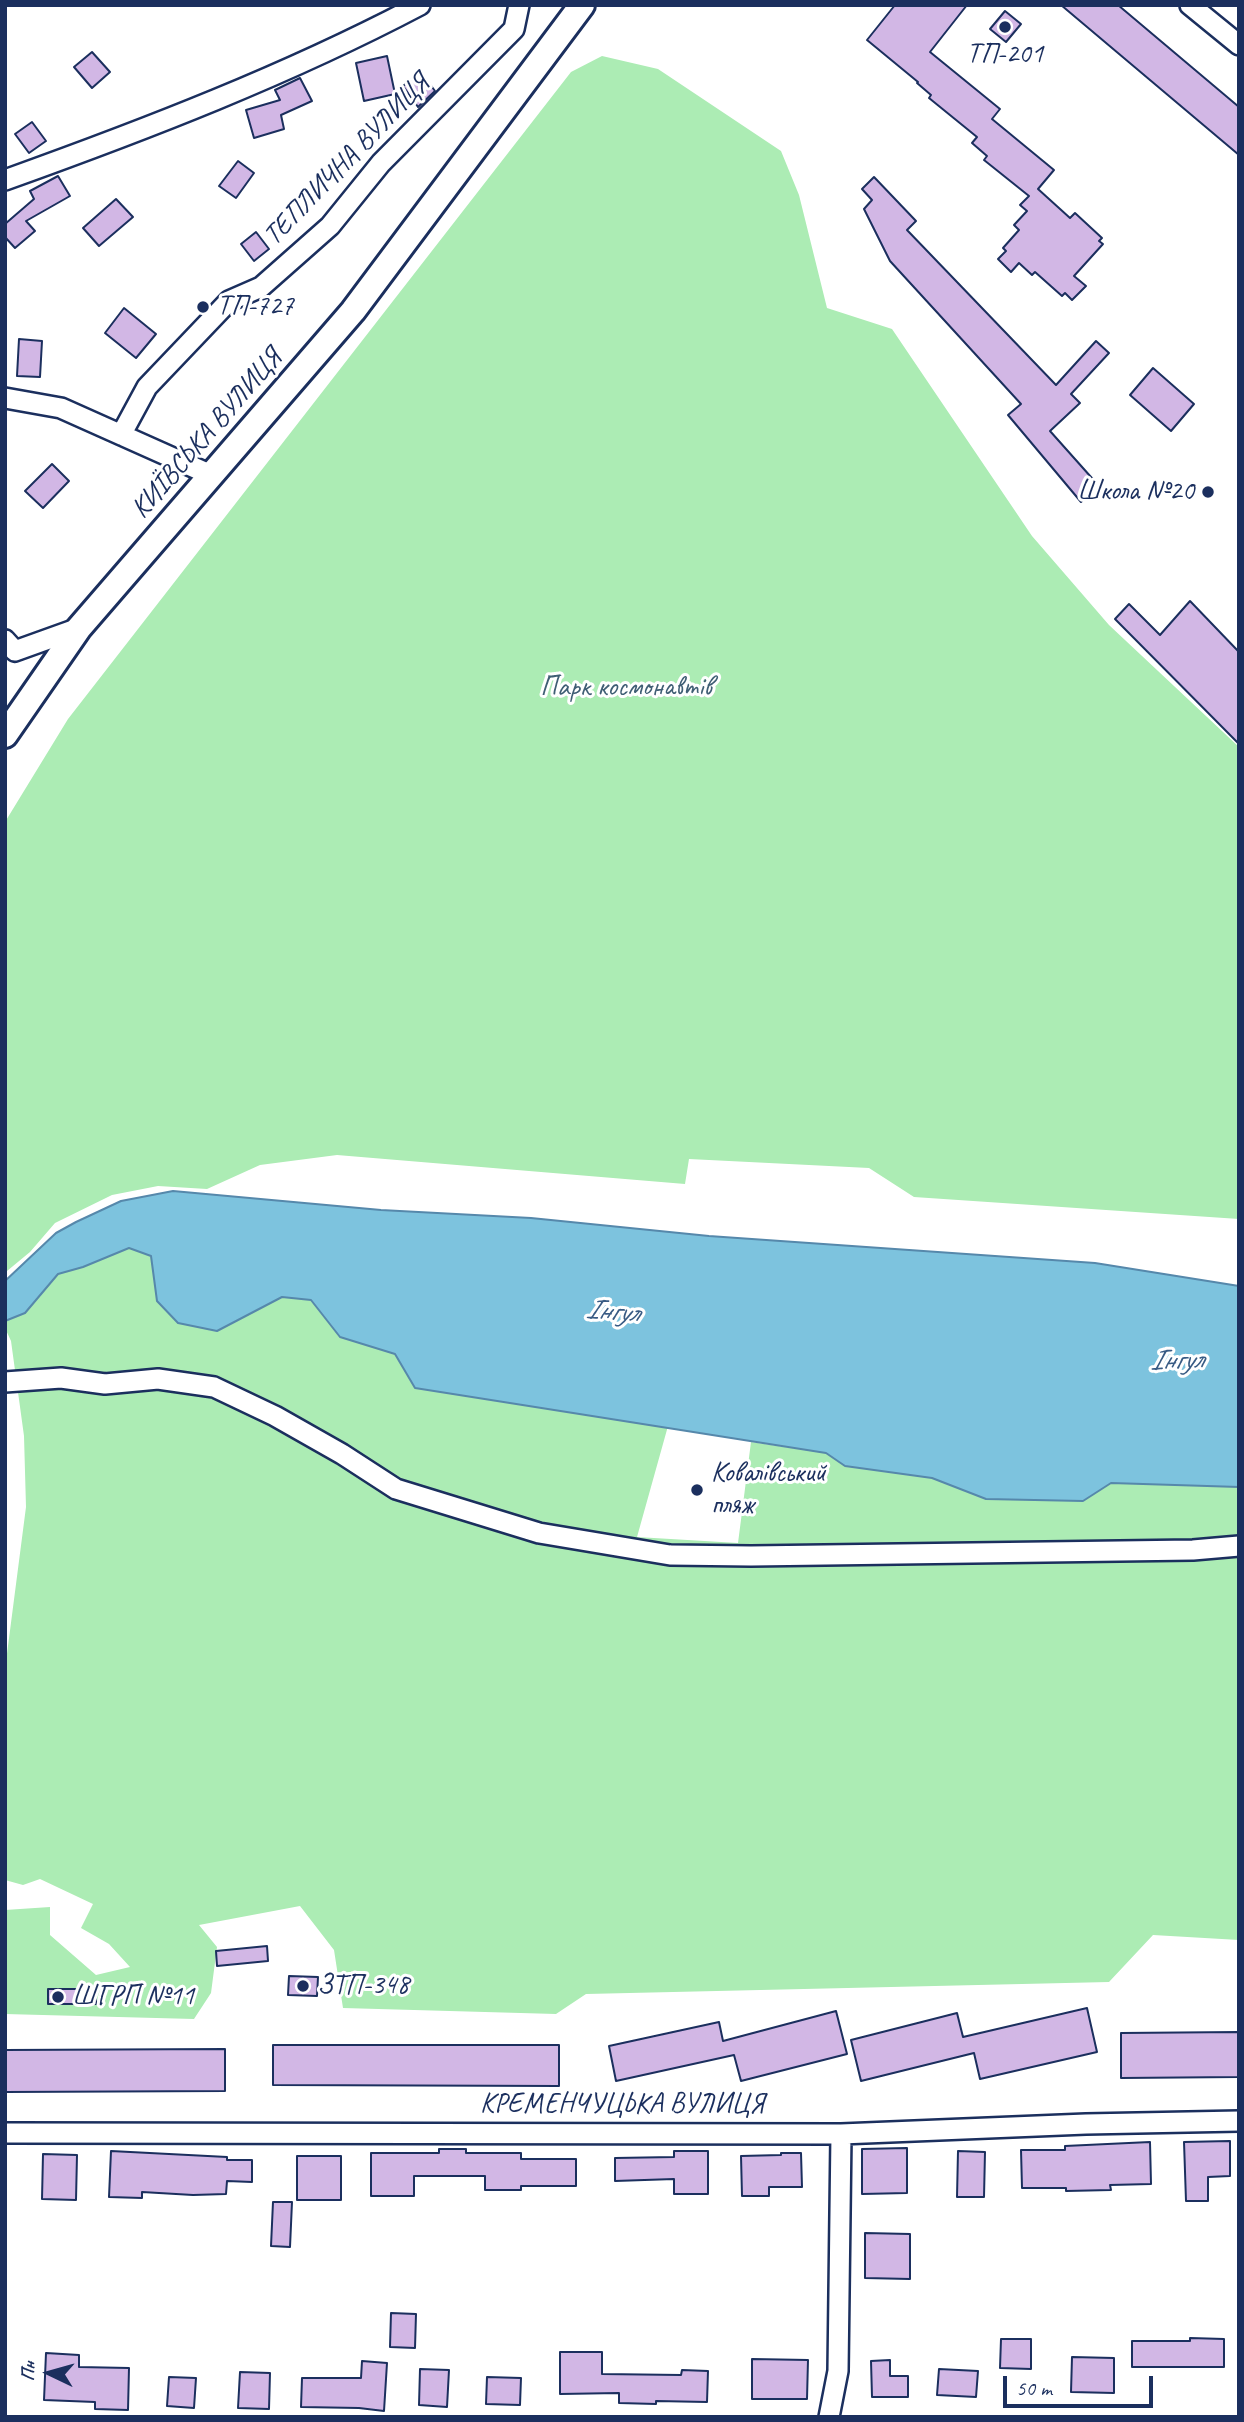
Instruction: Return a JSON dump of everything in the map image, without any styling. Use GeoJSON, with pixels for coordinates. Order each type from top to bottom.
{"type":"FeatureCollection","features":[{"type":"Feature","properties":{"kind":"street"},"geometry":{"type":"LineString","coordinates":[[5,180],[146,130],[359,38],[420,5]]}},
{"type":"Feature","properties":{"kind":"street","name":"ТЕПЛИЧНА ВУЛИЦЯ"},"geometry":{"type":"LineString","coordinates":[[121,435],[147,387],[229,301],[261,286],[330,226],[381,163],[513,29],[519,5]]}},
{"type":"Feature","properties":{"kind":"street","name":"КИЇВСЬКА ВУЛИЦЯ"},"geometry":{"type":"LineString","coordinates":[[5,735],[79,628],[361,301],[582,5]]}},
{"type":"Feature","properties":{"kind":"street"},"geometry":{"type":"LineString","coordinates":[[1190,5],[1239,45]]}},
{"type":"Feature","properties":{"kind":"street"},"geometry":{"type":"LineString","coordinates":[[5,398],[61,408],[211,475]]}},
{"type":"Feature","properties":{"kind":"street"},"geometry":{"type":"LineString","coordinates":[[5,640],[15,652],[79,628]]}},
{"type":"Feature","properties":{"kind":"street"},"geometry":{"type":"LineString","coordinates":[[5,1382],[61,1378],[105,1384],[158,1379],[214,1387],[275,1416],[396,1489],[539,1533],[670,1555],[1193,1550],[1239,1546]]}},
{"type":"Feature","properties":{"kind":"street","name":"КРЕМЕНЧУЦЬКА ВУЛИЦЯ"},"geometry":{"type":"LineString","coordinates":[[5,2133],[841,2134],[1073,2124],[1239,2121]]}},
{"type":"Feature","properties":{"kind":"street"},"geometry":{"type":"LineString","coordinates":[[829,2417],[838,2371],[841,2134]]}},
{"type":"Feature","properties":{"kind":"green space","name":"Парк космонавтів"},"geometry":{"type":"Polygon","coordinates":[[[602,56],[658,69],[781,151],[799,195],[827,308],[892,329],[1032,536],[1109,625],[1239,747],[1239,1219],[914,1197],[869,1168],[689,1159],[685,1184],[337,1155],[260,1165],[207,1189],[158,1186],[112,1195],[55,1223],[30,1252],[7,1271],[5,822],[68,719],[571,72],[602,56]]]}},
{"type":"Feature","properties":{"kind":"green space"},"geometry":{"type":"Polygon","coordinates":[[[129,1248],[151,1256],[157,1301],[217,1331],[282,1297],[311,1300],[340,1337],[395,1354],[415,1388],[668,1426],[637,1537],[738,1543],[751,1442],[826,1453],[845,1466],[932,1478],[986,1499],[1083,1501],[1111,1483],[1239,1487],[1239,1940],[1153,1935],[1109,1982],[586,1994],[556,2014],[343,2008],[334,1950],[300,1906],[199,1925],[217,1947],[211,1993],[194,2019],[5,2014],[5,1910],[50,1907],[50,1935],[96,1975],[130,1967],[109,1944],[81,1928],[93,1904],[40,1879],[23,1885],[5,1880],[5,1669],[26,1507],[24,1436],[11,1341],[5,1321],[25,1313],[58,1274],[129,1248]]]}},
{"type":"Feature","properties":{"kind":"water","name":"Інгул"},"geometry":{"type":"Polygon","coordinates":[[[173,1191],[381,1210],[531,1218],[709,1236],[1095,1263],[1239,1286],[1239,1487],[1111,1483],[1083,1501],[986,1499],[932,1478],[845,1466],[826,1453],[415,1388],[395,1354],[340,1337],[311,1300],[282,1297],[217,1331],[178,1323],[157,1301],[151,1256],[129,1248],[58,1274],[25,1313],[5,1321],[5,1281],[56,1233],[121,1201],[173,1191]]]}},
{"type":"Feature","properties":{"kind":"building"},"geometry":{"type":"Polygon","coordinates":[[[895,5],[967,5],[930,52],[1000,109],[992,119],[1054,170],[1038,189],[1070,218],[1075,213],[1102,238],[1099,241],[1103,244],[1074,276],[1086,286],[1072,300],[1065,293],[1062,296],[1035,272],[1032,275],[1019,263],[1011,272],[998,259],[1006,251],[1003,248],[1019,230],[1014,225],[1027,211],[1020,205],[1029,196],[984,160],[987,156],[972,143],[977,137],[929,98],[931,95],[918,82],[867,40],[895,5]]]}},
{"type":"Feature","properties":{"kind":"building"},"geometry":{"type":"Polygon","coordinates":[[[1061,5],[1118,5],[1239,107],[1239,155],[1061,5]]]}},
{"type":"Feature","properties":{"kind":"building","name":"ТП-201"},"geometry":{"type":"Polygon","coordinates":[[[1005,11],[1021,24],[1006,42],[990,29],[1005,11]]]}},
{"type":"Feature","properties":{"kind":"building"},"geometry":{"type":"Polygon","coordinates":[[[92,52],[110,72],[92,88],[74,67],[92,52]]]}},
{"type":"Feature","properties":{"kind":"building"},"geometry":{"type":"Polygon","coordinates":[[[387,56],[395,94],[364,101],[356,63],[387,56]]]}},
{"type":"Feature","properties":{"kind":"building"},"geometry":{"type":"Polygon","coordinates":[[[421,72],[435,91],[418,107],[403,86],[421,72]]]}},
{"type":"Feature","properties":{"kind":"building"},"geometry":{"type":"Polygon","coordinates":[[[300,78],[312,101],[281,115],[284,129],[254,138],[246,110],[280,100],[275,90],[300,78]]]}},
{"type":"Feature","properties":{"kind":"building"},"geometry":{"type":"Polygon","coordinates":[[[32,122],[46,141],[29,153],[15,134],[32,122]]]}},
{"type":"Feature","properties":{"kind":"building"},"geometry":{"type":"Polygon","coordinates":[[[238,161],[254,173],[236,198],[219,186],[238,161]]]}},
{"type":"Feature","properties":{"kind":"building"},"geometry":{"type":"Polygon","coordinates":[[[58,176],[70,196],[26,221],[35,231],[15,248],[5,237],[5,224],[34,199],[30,191],[58,176]]]}},
{"type":"Feature","properties":{"kind":"building"},"geometry":{"type":"Polygon","coordinates":[[[874,177],[916,221],[907,230],[1056,385],[1096,341],[1109,353],[1071,394],[1080,403],[1050,431],[1099,486],[1081,502],[1008,415],[1021,404],[890,261],[864,209],[872,200],[862,189],[874,177]]]}},
{"type":"Feature","properties":{"kind":"building"},"geometry":{"type":"Polygon","coordinates":[[[116,199],[133,217],[99,246],[83,228],[116,199]]]}},
{"type":"Feature","properties":{"kind":"building"},"geometry":{"type":"Polygon","coordinates":[[[256,232],[269,249],[254,261],[241,244],[256,232]]]}},
{"type":"Feature","properties":{"kind":"building"},"geometry":{"type":"Polygon","coordinates":[[[124,308],[156,334],[136,358],[105,333],[124,308]]]}},
{"type":"Feature","properties":{"kind":"building"},"geometry":{"type":"Polygon","coordinates":[[[19,339],[42,341],[40,377],[17,376],[19,339]]]}},
{"type":"Feature","properties":{"kind":"building"},"geometry":{"type":"Polygon","coordinates":[[[1153,368],[1194,404],[1171,431],[1130,395],[1153,368]]]}},
{"type":"Feature","properties":{"kind":"building"},"geometry":{"type":"Polygon","coordinates":[[[52,464],[69,481],[43,508],[25,491],[52,464]]]}},
{"type":"Feature","properties":{"kind":"building"},"geometry":{"type":"Polygon","coordinates":[[[1190,601],[1239,652],[1239,744],[1115,619],[1129,604],[1160,635],[1190,601]]]}},
{"type":"Feature","properties":{"kind":"building"},"geometry":{"type":"Polygon","coordinates":[[[267,1946],[268,1961],[217,1966],[216,1951],[267,1946]]]}},
{"type":"Feature","properties":{"kind":"building","name":"ЗТП-348"},"geometry":{"type":"Polygon","coordinates":[[[289,1976],[318,1977],[317,1996],[288,1995],[289,1976]]]}},
{"type":"Feature","properties":{"kind":"building"},"geometry":{"type":"Polygon","coordinates":[[[48,1989],[96,1989],[96,2004],[48,2004],[48,1989]]]}},
{"type":"Feature","properties":{"kind":"building"},"geometry":{"type":"Polygon","coordinates":[[[1087,2008],[1097,2052],[980,2079],[974,2053],[861,2081],[851,2040],[957,2013],[963,2037],[1087,2008]]]}},
{"type":"Feature","properties":{"kind":"building"},"geometry":{"type":"Polygon","coordinates":[[[836,2011],[847,2054],[741,2081],[734,2055],[616,2081],[609,2046],[719,2022],[723,2041],[836,2011]]]}},
{"type":"Feature","properties":{"kind":"building"},"geometry":{"type":"Polygon","coordinates":[[[1239,2032],[1239,2077],[1121,2078],[1121,2033],[1239,2032]]]}},
{"type":"Feature","properties":{"kind":"building"},"geometry":{"type":"Polygon","coordinates":[[[273,2045],[559,2045],[559,2086],[273,2085],[273,2045]]]}},
{"type":"Feature","properties":{"kind":"building"},"geometry":{"type":"Polygon","coordinates":[[[225,2049],[225,2091],[5,2092],[5,2050],[225,2049]]]}},
{"type":"Feature","properties":{"kind":"building"},"geometry":{"type":"Polygon","coordinates":[[[1230,2141],[1230,2176],[1208,2177],[1208,2201],[1186,2201],[1184,2142],[1230,2141]]]}},
{"type":"Feature","properties":{"kind":"building"},"geometry":{"type":"Polygon","coordinates":[[[1150,2142],[1151,2184],[1110,2185],[1111,2190],[1022,2188],[1021,2150],[1065,2150],[1065,2146],[1150,2142]]]}},
{"type":"Feature","properties":{"kind":"building"},"geometry":{"type":"Polygon","coordinates":[[[907,2148],[907,2193],[862,2194],[862,2149],[907,2148]]]}},
{"type":"Feature","properties":{"kind":"building"},"geometry":{"type":"Polygon","coordinates":[[[439,2149],[466,2149],[466,2153],[521,2153],[521,2159],[576,2159],[576,2186],[521,2186],[521,2190],[485,2190],[485,2176],[414,2176],[414,2196],[371,2196],[371,2153],[439,2153],[439,2149]]]}},
{"type":"Feature","properties":{"kind":"building"},"geometry":{"type":"Polygon","coordinates":[[[111,2151],[252,2160],[252,2182],[227,2181],[226,2194],[142,2192],[142,2198],[109,2197],[111,2151]]]}},
{"type":"Feature","properties":{"kind":"building"},"geometry":{"type":"Polygon","coordinates":[[[674,2151],[708,2151],[708,2194],[674,2194],[674,2179],[615,2181],[615,2158],[674,2157],[674,2151]]]}},
{"type":"Feature","properties":{"kind":"building"},"geometry":{"type":"Polygon","coordinates":[[[958,2151],[985,2152],[984,2197],[957,2197],[958,2151]]]}},
{"type":"Feature","properties":{"kind":"building"},"geometry":{"type":"Polygon","coordinates":[[[801,2153],[802,2187],[769,2187],[769,2196],[742,2196],[741,2156],[801,2153]]]}},
{"type":"Feature","properties":{"kind":"building"},"geometry":{"type":"Polygon","coordinates":[[[43,2154],[77,2155],[76,2200],[42,2199],[43,2154]]]}},
{"type":"Feature","properties":{"kind":"building"},"geometry":{"type":"Polygon","coordinates":[[[297,2156],[341,2156],[341,2200],[297,2200],[297,2156]]]}},
{"type":"Feature","properties":{"kind":"building"},"geometry":{"type":"Polygon","coordinates":[[[273,2202],[292,2202],[290,2247],[271,2246],[273,2202]]]}},
{"type":"Feature","properties":{"kind":"building"},"geometry":{"type":"Polygon","coordinates":[[[865,2233],[910,2234],[910,2279],[865,2278],[865,2233]]]}},
{"type":"Feature","properties":{"kind":"building"},"geometry":{"type":"Polygon","coordinates":[[[391,2313],[416,2314],[415,2348],[390,2347],[391,2313]]]}},
{"type":"Feature","properties":{"kind":"building"},"geometry":{"type":"Polygon","coordinates":[[[1190,2338],[1224,2339],[1224,2367],[1132,2367],[1132,2341],[1190,2341],[1190,2338]]]}},
{"type":"Feature","properties":{"kind":"building"},"geometry":{"type":"Polygon","coordinates":[[[1001,2339],[1031,2339],[1031,2369],[1000,2368],[1001,2339]]]}},
{"type":"Feature","properties":{"kind":"building"},"geometry":{"type":"Polygon","coordinates":[[[560,2352],[602,2352],[602,2374],[681,2375],[682,2370],[708,2371],[707,2402],[619,2403],[619,2393],[560,2394],[560,2352]]]}},
{"type":"Feature","properties":{"kind":"building"},"geometry":{"type":"Polygon","coordinates":[[[46,2353],[79,2355],[79,2367],[129,2368],[128,2410],[95,2409],[95,2402],[44,2400],[46,2353]]]}},
{"type":"Feature","properties":{"kind":"building"},"geometry":{"type":"Polygon","coordinates":[[[1072,2357],[1114,2358],[1114,2393],[1071,2392],[1072,2357]]]}},
{"type":"Feature","properties":{"kind":"building"},"geometry":{"type":"Polygon","coordinates":[[[752,2359],[808,2360],[807,2399],[752,2399],[752,2359]]]}},
{"type":"Feature","properties":{"kind":"building"},"geometry":{"type":"Polygon","coordinates":[[[890,2360],[890,2376],[908,2376],[908,2397],[872,2397],[871,2361],[890,2360]]]}},
{"type":"Feature","properties":{"kind":"building"},"geometry":{"type":"Polygon","coordinates":[[[362,2361],[387,2363],[384,2411],[301,2407],[302,2378],[361,2378],[362,2361]]]}},
{"type":"Feature","properties":{"kind":"building"},"geometry":{"type":"Polygon","coordinates":[[[420,2369],[449,2370],[447,2407],[419,2405],[420,2369]]]}},
{"type":"Feature","properties":{"kind":"building"},"geometry":{"type":"Polygon","coordinates":[[[939,2369],[978,2371],[976,2397],[937,2395],[939,2369]]]}},
{"type":"Feature","properties":{"kind":"building"},"geometry":{"type":"Polygon","coordinates":[[[240,2372],[270,2373],[269,2409],[238,2408],[240,2372]]]}},
{"type":"Feature","properties":{"kind":"building"},"geometry":{"type":"Polygon","coordinates":[[[169,2377],[196,2378],[194,2408],[167,2406],[169,2377]]]}},
{"type":"Feature","properties":{"kind":"building"},"geometry":{"type":"Polygon","coordinates":[[[487,2377],[521,2378],[520,2405],[486,2404],[487,2377]]]}},
{"type":"Feature","properties":{"kind":"place","name":"ТП-201"},"geometry":{"type":"Point","coordinates":[1005,27]}},
{"type":"Feature","properties":{"kind":"place","name":"ТП-727"},"geometry":{"type":"Point","coordinates":[203,307]}},
{"type":"Feature","properties":{"kind":"place","name":"Школа №20"},"geometry":{"type":"Point","coordinates":[1208,492]}},
{"type":"Feature","properties":{"kind":"place","name":"Ковалівський пляж"},"geometry":{"type":"Point","coordinates":[697,1490]}},
{"type":"Feature","properties":{"kind":"place","name":"ЗТП-348"},"geometry":{"type":"Point","coordinates":[303,1986]}},
{"type":"Feature","properties":{"kind":"place","name":"ШГРП №11"},"geometry":{"type":"Point","coordinates":[58,1997]}}]}
